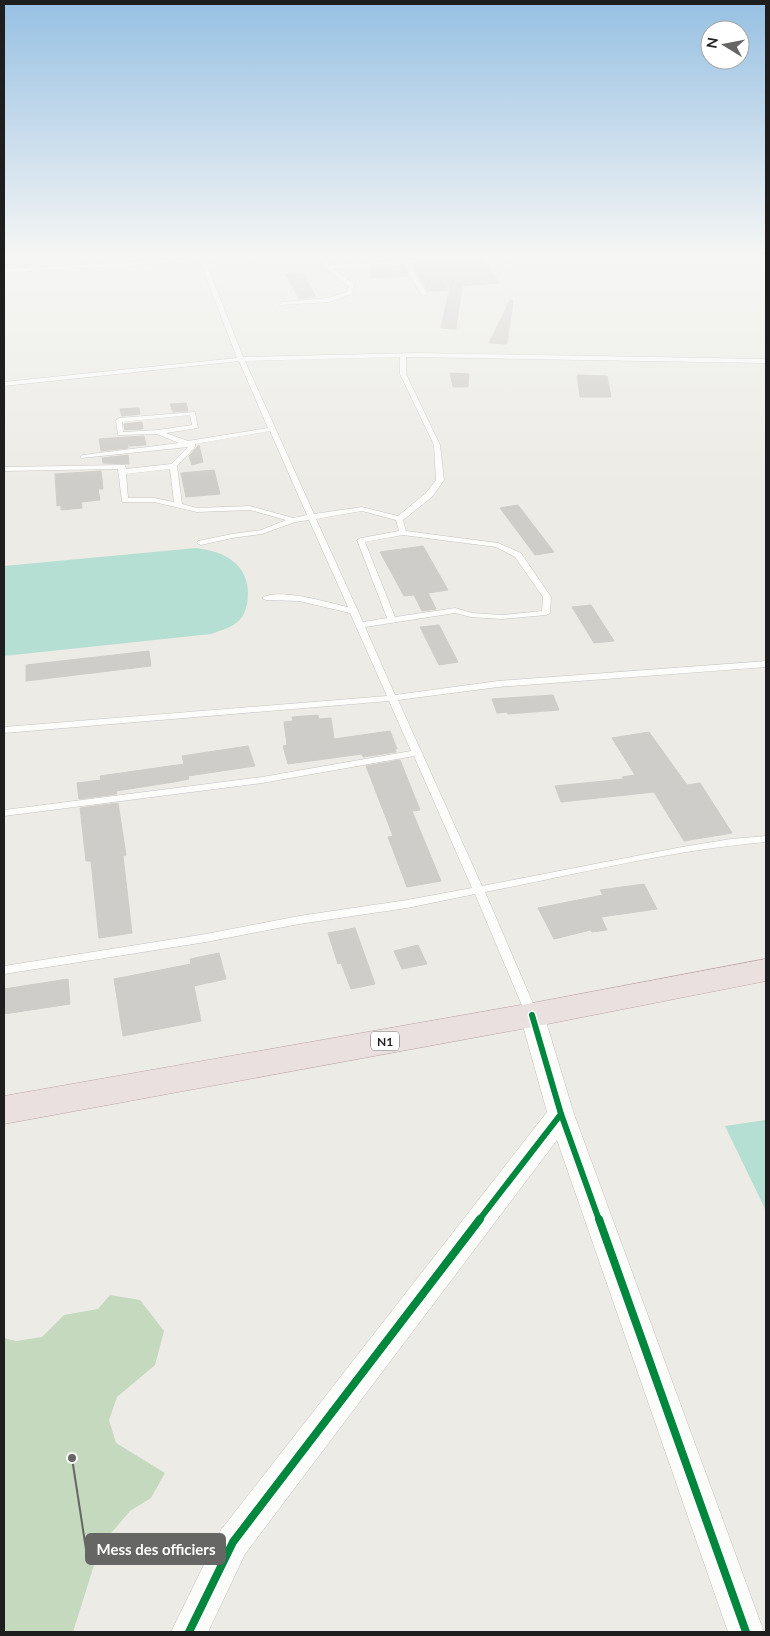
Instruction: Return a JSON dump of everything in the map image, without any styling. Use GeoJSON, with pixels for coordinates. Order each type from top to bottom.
{"type":"FeatureCollection","features":[{"type":"Feature","properties":{"kind":"highway","name":"N1"},"geometry":{"type":"LineString","coordinates":[[4,1110],[532,1015],[766,970]]}},
{"type":"Feature","properties":{"kind":"street"},"geometry":{"type":"LineString","coordinates":[[532,1015],[561,1114],[746,1632]]}},
{"type":"Feature","properties":{"kind":"street"},"geometry":{"type":"LineString","coordinates":[[189,1632],[233,1542],[561,1114]]}},
{"type":"Feature","properties":{"kind":"lane"},"geometry":{"type":"LineString","coordinates":[[230,330],[272,430],[513,968],[532,1015]]}},
{"type":"Feature","properties":{"kind":"lane"},"geometry":{"type":"LineString","coordinates":[[399,519],[429,495],[440,480],[436,445],[403,374],[403,355]]}},
{"type":"Feature","properties":{"kind":"lane"},"geometry":{"type":"LineString","coordinates":[[4,384],[241,359],[403,355],[766,361]]}},
{"type":"Feature","properties":{"kind":"lane"},"geometry":{"type":"LineString","coordinates":[[122,472],[173,466],[193,446],[158,432],[120,434],[120,420],[193,414],[196,427],[158,432]]}},
{"type":"Feature","properties":{"kind":"lane"},"geometry":{"type":"LineString","coordinates":[[82,457],[187,444],[272,430]]}},
{"type":"Feature","properties":{"kind":"lane"},"geometry":{"type":"LineString","coordinates":[[173,466],[178,505]]}},
{"type":"Feature","properties":{"kind":"lane"},"geometry":{"type":"LineString","coordinates":[[4,469],[122,467],[125,500],[154,500],[197,510],[250,508],[294,520]]}},
{"type":"Feature","properties":{"kind":"lane"},"geometry":{"type":"LineString","coordinates":[[201,544],[232,536],[262,532],[294,520],[362,509],[399,519]]}},
{"type":"Feature","properties":{"kind":"lane"},"geometry":{"type":"LineString","coordinates":[[399,519],[403,533]]}},
{"type":"Feature","properties":{"kind":"lane"},"geometry":{"type":"LineString","coordinates":[[359,625],[392,620],[455,610],[471,615],[502,617],[546,612],[547,597],[518,555],[498,545],[403,533],[361,540],[392,620]]}},
{"type":"Feature","properties":{"kind":"lane"},"geometry":{"type":"LineString","coordinates":[[266,598],[296,597],[353,611]]}},
{"type":"Feature","properties":{"kind":"lane"},"geometry":{"type":"LineString","coordinates":[[4,730],[391,698],[498,684],[766,664]]}},
{"type":"Feature","properties":{"kind":"lane"},"geometry":{"type":"LineString","coordinates":[[4,813],[262,780],[416,753]]}},
{"type":"Feature","properties":{"kind":"lane"},"geometry":{"type":"LineString","coordinates":[[4,970],[206,938],[300,920],[407,904],[682,850],[731,842],[766,839]]}},
{"type":"Feature","properties":{"kind":"green space"},"geometry":{"type":"Polygon","coordinates":[[[196,548],[205,549],[231,559],[243,572],[248,591],[247,604],[242,617],[232,626],[211,634],[4,656],[4,566],[196,548]]]}},
{"type":"Feature","properties":{"kind":"green space"},"geometry":{"type":"Polygon","coordinates":[[[766,1120],[766,1211],[725,1126],[766,1120]]]}},
{"type":"Feature","properties":{"kind":"green space"},"geometry":{"type":"Polygon","coordinates":[[[110,1295],[140,1300],[164,1331],[155,1365],[117,1397],[109,1420],[116,1443],[165,1473],[151,1498],[130,1511],[100,1546],[73,1632],[4,1632],[4,1338],[16,1341],[42,1337],[64,1315],[98,1309],[110,1295]]]}},
{"type":"Feature","properties":{"kind":"building"},"geometry":{"type":"Polygon","coordinates":[[[495,330],[509,330],[507,344],[489,343],[495,330]]]}},
{"type":"Feature","properties":{"kind":"building"},"geometry":{"type":"Polygon","coordinates":[[[450,373],[469,374],[468,387],[453,387],[450,373]]]}},
{"type":"Feature","properties":{"kind":"building"},"geometry":{"type":"Polygon","coordinates":[[[577,375],[607,376],[611,397],[580,397],[577,375]]]}},
{"type":"Feature","properties":{"kind":"building"},"geometry":{"type":"Polygon","coordinates":[[[186,403],[188,411],[173,412],[170,404],[186,403]]]}},
{"type":"Feature","properties":{"kind":"building"},"geometry":{"type":"Polygon","coordinates":[[[139,408],[140,414],[122,416],[120,409],[139,408]]]}},
{"type":"Feature","properties":{"kind":"building"},"geometry":{"type":"Polygon","coordinates":[[[142,422],[143,429],[125,430],[124,424],[142,422]]]}},
{"type":"Feature","properties":{"kind":"building"},"geometry":{"type":"Polygon","coordinates":[[[144,436],[146,445],[129,446],[127,437],[144,436]]]}},
{"type":"Feature","properties":{"kind":"building"},"geometry":{"type":"Polygon","coordinates":[[[127,437],[128,448],[101,451],[99,439],[127,437]]]}},
{"type":"Feature","properties":{"kind":"building"},"geometry":{"type":"Polygon","coordinates":[[[199,445],[203,462],[192,465],[189,456],[199,445]]]}},
{"type":"Feature","properties":{"kind":"building"},"geometry":{"type":"Polygon","coordinates":[[[128,455],[129,464],[103,463],[102,458],[128,455]]]}},
{"type":"Feature","properties":{"kind":"building"},"geometry":{"type":"Polygon","coordinates":[[[214,470],[220,494],[186,497],[181,473],[214,470]]]}},
{"type":"Feature","properties":{"kind":"building"},"geometry":{"type":"Polygon","coordinates":[[[101,471],[103,489],[98,489],[100,500],[81,502],[82,508],[61,510],[61,505],[57,506],[55,474],[101,471]]]}},
{"type":"Feature","properties":{"kind":"building"},"geometry":{"type":"Polygon","coordinates":[[[518,505],[554,552],[535,555],[500,508],[518,505]]]}},
{"type":"Feature","properties":{"kind":"building"},"geometry":{"type":"Polygon","coordinates":[[[423,546],[448,590],[428,593],[436,609],[422,611],[414,595],[404,596],[380,552],[423,546]]]}},
{"type":"Feature","properties":{"kind":"building"},"geometry":{"type":"Polygon","coordinates":[[[591,605],[614,641],[594,643],[572,607],[591,605]]]}},
{"type":"Feature","properties":{"kind":"building"},"geometry":{"type":"Polygon","coordinates":[[[439,625],[458,662],[439,665],[420,627],[439,625]]]}},
{"type":"Feature","properties":{"kind":"building"},"geometry":{"type":"Polygon","coordinates":[[[149,651],[151,666],[26,681],[26,665],[149,651]]]}},
{"type":"Feature","properties":{"kind":"building"},"geometry":{"type":"Polygon","coordinates":[[[553,695],[559,710],[508,714],[507,712],[497,713],[492,699],[553,695]]]}},
{"type":"Feature","properties":{"kind":"building"},"geometry":{"type":"Polygon","coordinates":[[[318,715],[319,719],[331,718],[334,739],[390,731],[397,749],[395,749],[396,752],[363,757],[362,754],[288,764],[283,746],[287,745],[284,722],[293,721],[292,717],[318,715]]]}},
{"type":"Feature","properties":{"kind":"building"},"geometry":{"type":"Polygon","coordinates":[[[649,732],[687,785],[700,783],[732,833],[684,841],[654,792],[561,802],[555,786],[624,779],[622,777],[635,775],[612,738],[649,732]]]}},
{"type":"Feature","properties":{"kind":"building"},"geometry":{"type":"Polygon","coordinates":[[[248,746],[255,766],[188,776],[189,779],[116,791],[117,794],[79,799],[77,783],[101,780],[100,776],[184,764],[182,756],[248,746]]]}},
{"type":"Feature","properties":{"kind":"building"},"geometry":{"type":"Polygon","coordinates":[[[400,760],[420,810],[412,811],[441,881],[407,887],[388,837],[393,836],[366,766],[400,760]]]}},
{"type":"Feature","properties":{"kind":"building"},"geometry":{"type":"Polygon","coordinates":[[[118,803],[126,855],[123,856],[132,933],[99,938],[91,861],[86,861],[80,808],[118,803]]]}},
{"type":"Feature","properties":{"kind":"building"},"geometry":{"type":"Polygon","coordinates":[[[644,884],[657,909],[601,917],[607,930],[592,932],[591,930],[554,939],[538,908],[603,895],[600,890],[644,884]]]}},
{"type":"Feature","properties":{"kind":"building"},"geometry":{"type":"Polygon","coordinates":[[[355,928],[375,984],[351,989],[341,963],[338,964],[328,933],[355,928]]]}},
{"type":"Feature","properties":{"kind":"building"},"geometry":{"type":"Polygon","coordinates":[[[418,945],[427,964],[402,969],[394,951],[418,945]]]}},
{"type":"Feature","properties":{"kind":"building"},"geometry":{"type":"Polygon","coordinates":[[[219,953],[226,979],[194,986],[201,1021],[123,1036],[114,979],[191,964],[190,959],[219,953]]]}},
{"type":"Feature","properties":{"kind":"building"},"geometry":{"type":"Polygon","coordinates":[[[68,979],[70,1004],[4,1014],[4,989],[68,979]]]}},
{"type":"Feature","properties":{"kind":"cycle path"},"geometry":{"type":"LineString","coordinates":[[532,1015],[561,1114],[746,1632]]}},
{"type":"Feature","properties":{"kind":"cycle path"},"geometry":{"type":"LineString","coordinates":[[189,1632],[233,1542],[561,1114]]}},
{"type":"Feature","properties":{"kind":"place","name":"Mess des officiers"},"geometry":{"type":"Point","coordinates":[72,1458]}}]}
